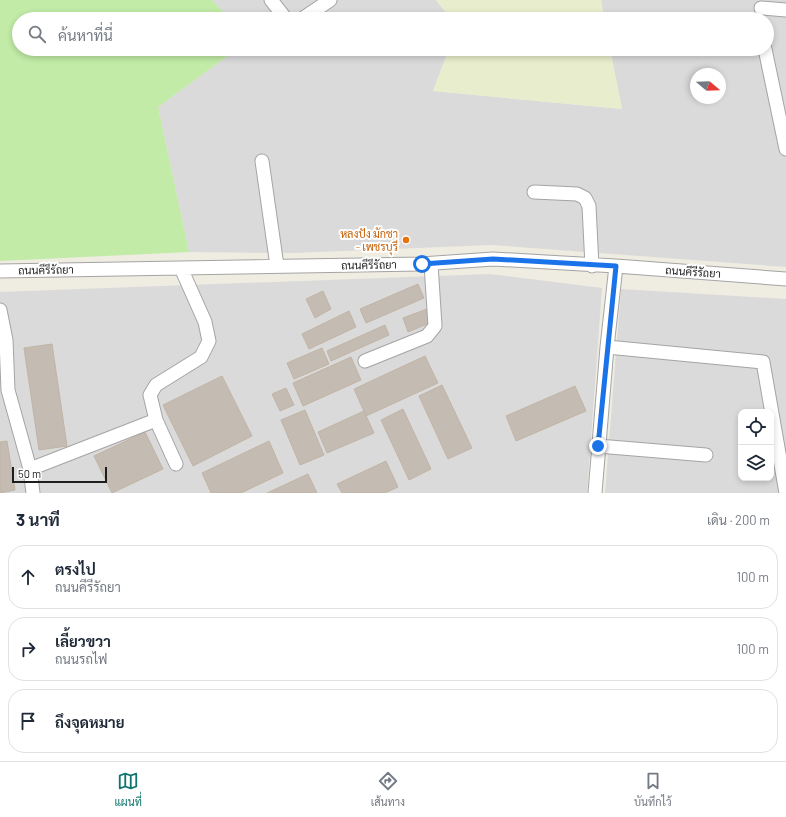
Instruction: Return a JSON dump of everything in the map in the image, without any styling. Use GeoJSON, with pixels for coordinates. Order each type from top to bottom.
{"type":"FeatureCollection","features":[{"type":"Feature","properties":{"kind":"street"},"geometry":{"type":"LineString","coordinates":[[271,0],[280,12]]}},
{"type":"Feature","properties":{"kind":"street"},"geometry":{"type":"LineString","coordinates":[[312,12],[330,0]]}},
{"type":"Feature","properties":{"kind":"street"},"geometry":{"type":"LineString","coordinates":[[761,9],[786,10]]}},
{"type":"Feature","properties":{"kind":"street"},"geometry":{"type":"LineString","coordinates":[[766,56],[786,149]]}},
{"type":"Feature","properties":{"kind":"street"},"geometry":{"type":"LineString","coordinates":[[262,161],[277,266]]}},
{"type":"Feature","properties":{"kind":"street"},"geometry":{"type":"LineString","coordinates":[[534,192],[577,194],[585,198],[589,206],[592,266]]}},
{"type":"Feature","properties":{"kind":"street","name":"ถนนคีรีรัถยา"},"geometry":{"type":"LineString","coordinates":[[0,271],[431,264],[493,259],[592,266],[616,266],[786,279]]}},
{"type":"Feature","properties":{"kind":"street"},"geometry":{"type":"LineString","coordinates":[[365,361],[427,336],[435,326],[431,264]]}},
{"type":"Feature","properties":{"kind":"street"},"geometry":{"type":"LineString","coordinates":[[594,493],[616,266]]}},
{"type":"Feature","properties":{"kind":"street"},"geometry":{"type":"LineString","coordinates":[[176,464],[156,420],[150,395],[156,385],[201,357],[209,341],[206,322],[181,268]]}},
{"type":"Feature","properties":{"kind":"street"},"geometry":{"type":"LineString","coordinates":[[0,310],[6,340],[4,390],[30,469],[33,493]]}},
{"type":"Feature","properties":{"kind":"street"},"geometry":{"type":"LineString","coordinates":[[607,347],[763,362],[786,493]]}},
{"type":"Feature","properties":{"kind":"street"},"geometry":{"type":"LineString","coordinates":[[30,469],[156,420]]}},
{"type":"Feature","properties":{"kind":"street"},"geometry":{"type":"LineString","coordinates":[[598,446],[706,455]]}},
{"type":"Feature","properties":{"kind":"shaded area"},"geometry":{"type":"Polygon","coordinates":[[[212,0],[436,0],[445,12],[223,12],[212,0]]]}},
{"type":"Feature","properties":{"kind":"shaded area"},"geometry":{"type":"Polygon","coordinates":[[[601,0],[786,0],[786,267],[492,245],[292,253],[189,252],[158,107],[227,56],[446,56],[433,91],[622,109],[611,56],[774,56],[774,12],[603,12],[601,0]]]}},
{"type":"Feature","properties":{"kind":"shaded area"},"geometry":{"type":"Polygon","coordinates":[[[490,274],[602,288],[587,493],[0,493],[0,292],[490,274]]]}},
{"type":"Feature","properties":{"kind":"shaded area"},"geometry":{"type":"Polygon","coordinates":[[[621,289],[786,299],[786,493],[605,493],[621,289]]]}},
{"type":"Feature","properties":{"kind":"green space"},"geometry":{"type":"Polygon","coordinates":[[[0,0],[212,0],[223,12],[12,12],[12,56],[227,56],[158,107],[189,252],[0,261],[0,0]]]}},
{"type":"Feature","properties":{"kind":"green space"},"geometry":{"type":"Polygon","coordinates":[[[436,0],[601,0],[603,12],[445,12],[436,0]]]}},
{"type":"Feature","properties":{"kind":"green space"},"geometry":{"type":"Polygon","coordinates":[[[446,56],[611,56],[622,109],[433,91],[446,56]]]}},
{"type":"Feature","properties":{"kind":"building"},"geometry":{"type":"Polygon","coordinates":[[[418,284],[424,298],[366,323],[360,309],[418,284]]]}},
{"type":"Feature","properties":{"kind":"building"},"geometry":{"type":"Polygon","coordinates":[[[323,291],[331,309],[315,318],[306,299],[323,291]]]}},
{"type":"Feature","properties":{"kind":"building"},"geometry":{"type":"Polygon","coordinates":[[[427,309],[432,322],[408,332],[403,318],[427,309]]]}},
{"type":"Feature","properties":{"kind":"building"},"geometry":{"type":"Polygon","coordinates":[[[349,311],[356,327],[309,349],[302,334],[349,311]]]}},
{"type":"Feature","properties":{"kind":"building"},"geometry":{"type":"Polygon","coordinates":[[[385,325],[389,335],[331,361],[327,351],[385,325]]]}},
{"type":"Feature","properties":{"kind":"building"},"geometry":{"type":"Polygon","coordinates":[[[52,344],[67,446],[39,450],[24,348],[52,344]]]}},
{"type":"Feature","properties":{"kind":"building"},"geometry":{"type":"Polygon","coordinates":[[[322,348],[329,364],[294,379],[287,363],[322,348]]]}},
{"type":"Feature","properties":{"kind":"building"},"geometry":{"type":"Polygon","coordinates":[[[425,356],[438,383],[366,416],[354,389],[425,356]]]}},
{"type":"Feature","properties":{"kind":"building"},"geometry":{"type":"Polygon","coordinates":[[[351,357],[361,380],[303,406],[293,383],[351,357]]]}},
{"type":"Feature","properties":{"kind":"building"},"geometry":{"type":"Polygon","coordinates":[[[222,376],[252,436],[193,466],[163,405],[222,376]]]}},
{"type":"Feature","properties":{"kind":"building"},"geometry":{"type":"Polygon","coordinates":[[[442,385],[472,448],[448,459],[419,396],[442,385]]]}},
{"type":"Feature","properties":{"kind":"building"},"geometry":{"type":"Polygon","coordinates":[[[575,386],[586,411],[516,441],[506,416],[575,386]]]}},
{"type":"Feature","properties":{"kind":"building"},"geometry":{"type":"Polygon","coordinates":[[[286,388],[294,405],[280,411],[272,394],[286,388]]]}},
{"type":"Feature","properties":{"kind":"building"},"geometry":{"type":"Polygon","coordinates":[[[403,409],[431,469],[409,480],[381,420],[403,409]]]}},
{"type":"Feature","properties":{"kind":"building"},"geometry":{"type":"Polygon","coordinates":[[[305,410],[324,455],[300,465],[281,420],[305,410]]]}},
{"type":"Feature","properties":{"kind":"building"},"geometry":{"type":"Polygon","coordinates":[[[364,411],[374,433],[327,453],[318,432],[364,411]]]}},
{"type":"Feature","properties":{"kind":"building"},"geometry":{"type":"Polygon","coordinates":[[[145,432],[163,469],[112,493],[94,456],[145,432]]]}},
{"type":"Feature","properties":{"kind":"building"},"geometry":{"type":"Polygon","coordinates":[[[7,441],[15,490],[0,493],[0,442],[7,441]]]}},
{"type":"Feature","properties":{"kind":"building"},"geometry":{"type":"Polygon","coordinates":[[[269,441],[283,473],[241,493],[211,493],[202,473],[269,441]]]}},
{"type":"Feature","properties":{"kind":"building"},"geometry":{"type":"Polygon","coordinates":[[[386,461],[398,487],[385,493],[342,493],[337,484],[386,461]]]}},
{"type":"Feature","properties":{"kind":"building"},"geometry":{"type":"Polygon","coordinates":[[[308,474],[317,493],[267,493],[308,474]]]}},
{"type":"Feature","properties":{"kind":"place","name":"หลงปัง มักชา - เพชรบุรี"},"geometry":{"type":"Point","coordinates":[406,240]}},
{"type":"Feature","properties":{"kind":"route"},"geometry":{"type":"LineString","coordinates":[[422,264],[493,259],[592,266],[616,266],[598,446]]}}]}
